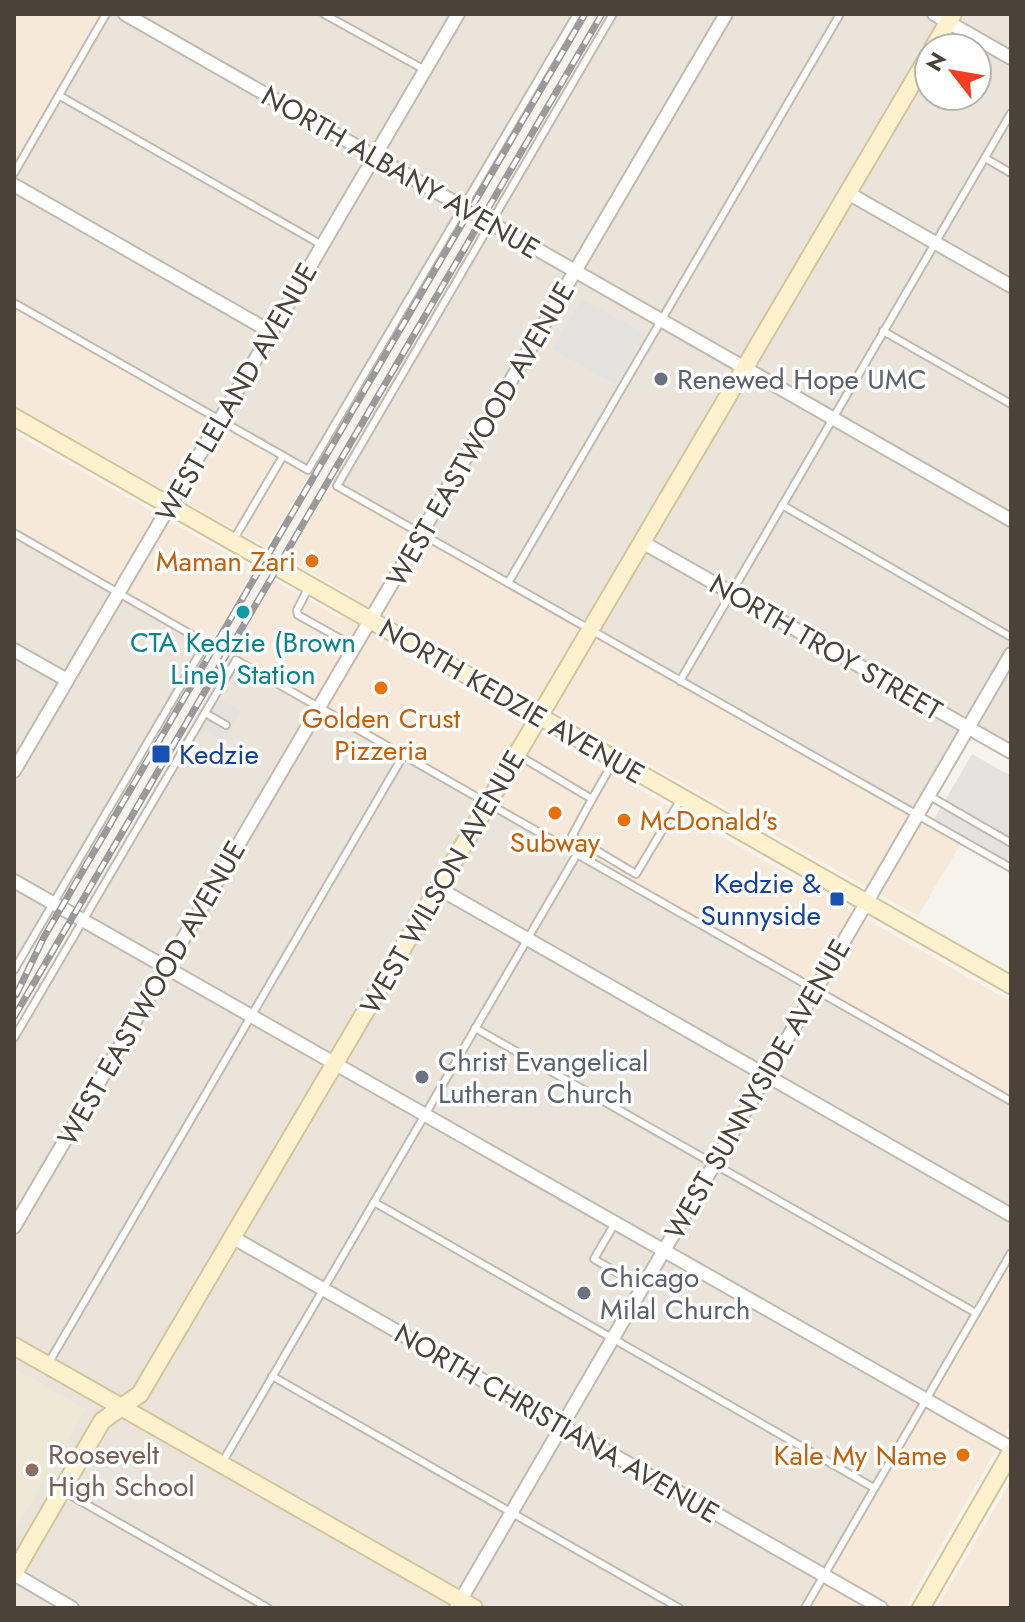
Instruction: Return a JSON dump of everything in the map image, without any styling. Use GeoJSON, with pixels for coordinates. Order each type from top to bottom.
{"type":"FeatureCollection","features":[{"type":"Feature","properties":{"kind":"street","name":"NORTH ALBANY AVENUE"},"geometry":{"type":"LineString","coordinates":[[125,14],[1011,520]]}},
{"type":"Feature","properties":{"kind":"street","name":"WEST LELAND AVENUE"},"geometry":{"type":"LineString","coordinates":[[15,767],[458,14]]}},
{"type":"Feature","properties":{"kind":"street","name":"WEST EASTWOOD AVENUE"},"geometry":{"type":"LineString","coordinates":[[14,1227],[726,14]]}},
{"type":"Feature","properties":{"kind":"street"},"geometry":{"type":"LineString","coordinates":[[945,17],[1011,58]]}},
{"type":"Feature","properties":{"kind":"street","name":"WEST WILSON AVENUE"},"geometry":{"type":"LineString","coordinates":[[14,1574],[102,1421],[140,1394],[913,82]]}},
{"type":"Feature","properties":{"kind":"street"},"geometry":{"type":"LineString","coordinates":[[14,185],[271,332]]}},
{"type":"Feature","properties":{"kind":"street"},"geometry":{"type":"LineString","coordinates":[[848,193],[1011,286]]}},
{"type":"Feature","properties":{"kind":"street","name":"NORTH KEDZIE AVENUE"},"geometry":{"type":"LineString","coordinates":[[14,417],[1010,982]]}},
{"type":"Feature","properties":{"kind":"street","name":"NORTH TROY STREET"},"geometry":{"type":"LineString","coordinates":[[642,542],[1011,752]]}},
{"type":"Feature","properties":{"kind":"street"},"geometry":{"type":"LineString","coordinates":[[14,650],[67,680]]}},
{"type":"Feature","properties":{"kind":"street","name":"WEST SUNNYSIDE AVENUE"},"geometry":{"type":"LineString","coordinates":[[463,1605],[511,1513],[1011,654]]}},
{"type":"Feature","properties":{"kind":"street"},"geometry":{"type":"LineString","coordinates":[[14,881],[1011,1450],[921,1608]]}},
{"type":"Feature","properties":{"kind":"street"},"geometry":{"type":"LineString","coordinates":[[438,888],[1011,1215]]}},
{"type":"Feature","properties":{"kind":"street","name":"NORTH CHRISTIANA AVENUE"},"geometry":{"type":"LineString","coordinates":[[232,1237],[881,1608]]}},
{"type":"Feature","properties":{"kind":"street"},"geometry":{"type":"LineString","coordinates":[[14,1346],[463,1605]]}},
{"type":"Feature","properties":{"kind":"street"},"geometry":{"type":"LineString","coordinates":[[14,1574],[72,1608]]}},
{"type":"Feature","properties":{"kind":"lane"},"geometry":{"type":"LineString","coordinates":[[14,173],[106,14]]}},
{"type":"Feature","properties":{"kind":"lane"},"geometry":{"type":"LineString","coordinates":[[324,14],[425,70]]}},
{"type":"Feature","properties":{"kind":"lane"},"geometry":{"type":"LineString","coordinates":[[14,303],[308,470],[577,14]]}},
{"type":"Feature","properties":{"kind":"lane"},"geometry":{"type":"LineString","coordinates":[[613,14],[337,486],[1011,868]]}},
{"type":"Feature","properties":{"kind":"lane"},"geometry":{"type":"LineString","coordinates":[[508,583],[840,14]]}},
{"type":"Feature","properties":{"kind":"lane"},"geometry":{"type":"LineString","coordinates":[[60,96],[322,245]]}},
{"type":"Feature","properties":{"kind":"lane"},"geometry":{"type":"LineString","coordinates":[[680,681],[1011,113]]}},
{"type":"Feature","properties":{"kind":"lane"},"geometry":{"type":"LineString","coordinates":[[985,158],[1011,173]]}},
{"type":"Feature","properties":{"kind":"lane"},"geometry":{"type":"LineString","coordinates":[[883,331],[1011,404]]}},
{"type":"Feature","properties":{"kind":"lane"},"geometry":{"type":"LineString","coordinates":[[232,542],[283,456]]}},
{"type":"Feature","properties":{"kind":"lane"},"geometry":{"type":"LineString","coordinates":[[782,505],[1011,637]]}},
{"type":"Feature","properties":{"kind":"lane"},"geometry":{"type":"LineString","coordinates":[[14,533],[206,643],[14,970]]}},
{"type":"Feature","properties":{"kind":"lane"},"geometry":{"type":"LineString","coordinates":[[310,586],[297,610],[298,615],[355,647]]}},
{"type":"Feature","properties":{"kind":"lane"},"geometry":{"type":"LineString","coordinates":[[14,1038],[236,660],[1011,1101]]}},
{"type":"Feature","properties":{"kind":"lane"},"geometry":{"type":"LineString","coordinates":[[205,713],[226,725]]}},
{"type":"Feature","properties":{"kind":"lane"},"geometry":{"type":"LineString","coordinates":[[517,754],[592,799]]}},
{"type":"Feature","properties":{"kind":"lane"},"geometry":{"type":"LineString","coordinates":[[47,1365],[403,756]]}},
{"type":"Feature","properties":{"kind":"lane"},"geometry":{"type":"LineString","coordinates":[[615,759],[572,836],[636,874],[682,798]]}},
{"type":"Feature","properties":{"kind":"lane"},"geometry":{"type":"LineString","coordinates":[[928,795],[1011,843]]}},
{"type":"Feature","properties":{"kind":"lane"},"geometry":{"type":"LineString","coordinates":[[221,1464],[577,854]]}},
{"type":"Feature","properties":{"kind":"lane"},"geometry":{"type":"LineString","coordinates":[[475,1028],[976,1313]]}},
{"type":"Feature","properties":{"kind":"lane"},"geometry":{"type":"LineString","coordinates":[[374,1202],[874,1488]]}},
{"type":"Feature","properties":{"kind":"lane"},"geometry":{"type":"LineString","coordinates":[[615,1223],[594,1259],[642,1287]]}},
{"type":"Feature","properties":{"kind":"lane"},"geometry":{"type":"LineString","coordinates":[[805,1608],[1011,1253]]}},
{"type":"Feature","properties":{"kind":"lane"},"geometry":{"type":"LineString","coordinates":[[272,1376],[679,1608]]}},
{"type":"Feature","properties":{"kind":"lane"},"geometry":{"type":"LineString","coordinates":[[62,1491],[268,1608]]}},
{"type":"Feature","properties":{"kind":"shaded area"},"geometry":{"type":"Polygon","coordinates":[[[14,14],[108,14],[14,177],[14,14]]]}},
{"type":"Feature","properties":{"kind":"shaded area"},"geometry":{"type":"Polygon","coordinates":[[[108,14],[580,14],[311,472],[14,303],[14,177],[108,14]]]}},
{"type":"Feature","properties":{"kind":"shaded area"},"geometry":{"type":"Polygon","coordinates":[[[607,14],[1011,14],[1011,749],[966,724],[913,816],[332,483],[607,14]]]}},
{"type":"Feature","properties":{"kind":"shaded area"},"geometry":{"type":"Polygon","coordinates":[[[582,299],[645,334],[615,384],[552,349],[582,299]]]}},
{"type":"Feature","properties":{"kind":"shaded area"},"geometry":{"type":"Polygon","coordinates":[[[14,303],[311,472],[266,547],[14,406],[14,303]]]}},
{"type":"Feature","properties":{"kind":"shaded area"},"geometry":{"type":"Polygon","coordinates":[[[14,433],[254,569],[210,645],[14,532],[14,433]]]}},
{"type":"Feature","properties":{"kind":"shaded area"},"geometry":{"type":"Polygon","coordinates":[[[332,483],[961,843],[918,916],[401,624],[390,622],[352,600],[351,595],[287,559],[332,483]]]}},
{"type":"Feature","properties":{"kind":"shaded area"},"geometry":{"type":"Polygon","coordinates":[[[14,532],[210,645],[14,978],[14,532]]]}},
{"type":"Feature","properties":{"kind":"shaded area"},"geometry":{"type":"Polygon","coordinates":[[[274,580],[340,618],[344,616],[382,637],[388,646],[1011,1002],[1011,1100],[231,657],[274,580]]]}},
{"type":"Feature","properties":{"kind":"shaded area"},"geometry":{"type":"Polygon","coordinates":[[[231,657],[1011,1100],[1011,1252],[804,1608],[14,1608],[14,1029],[231,657]]]}},
{"type":"Feature","properties":{"kind":"shaded area"},"geometry":{"type":"Polygon","coordinates":[[[217,698],[241,711],[223,741],[199,728],[217,698]]]}},
{"type":"Feature","properties":{"kind":"shaded area"},"geometry":{"type":"Polygon","coordinates":[[[972,754],[1011,776],[1011,856],[1008,861],[934,819],[972,754]]]}},
{"type":"Feature","properties":{"kind":"shaded area"},"geometry":{"type":"Polygon","coordinates":[[[1011,1252],[1011,1424],[905,1608],[804,1608],[1011,1252]]]}},
{"type":"Feature","properties":{"kind":"shaded area","name":"Roosevelt High School"},"geometry":{"type":"Polygon","coordinates":[[[14,1368],[86,1409],[14,1532],[14,1368]]]}},
{"type":"Feature","properties":{"kind":"shaded area"},"geometry":{"type":"Polygon","coordinates":[[[1011,1480],[1011,1608],[937,1608],[1011,1480]]]}},
{"type":"Feature","properties":{"kind":"railway"},"geometry":{"type":"LineString","coordinates":[[16,995],[44,937],[585,14]]}},
{"type":"Feature","properties":{"kind":"railway"},"geometry":{"type":"LineString","coordinates":[[14,1017],[602,14]]}},
{"type":"Feature","properties":{"kind":"place","name":"Renewed Hope UMC"},"geometry":{"type":"Point","coordinates":[661,379]}},
{"type":"Feature","properties":{"kind":"place","name":"Maman Zari"},"geometry":{"type":"Point","coordinates":[312,561]}},
{"type":"Feature","properties":{"kind":"place","name":"CTA Kedzie (Brown Line) Station"},"geometry":{"type":"Point","coordinates":[243,612]}},
{"type":"Feature","properties":{"kind":"place","name":"Golden Crust Pizzeria"},"geometry":{"type":"Point","coordinates":[381,688]}},
{"type":"Feature","properties":{"kind":"place","name":"Kedzie"},"geometry":{"type":"Point","coordinates":[161,754]}},
{"type":"Feature","properties":{"kind":"place","name":"Subway"},"geometry":{"type":"Point","coordinates":[555,813]}},
{"type":"Feature","properties":{"kind":"place","name":"McDonald's"},"geometry":{"type":"Point","coordinates":[624,820]}},
{"type":"Feature","properties":{"kind":"place","name":"Kedzie & Sunnyside"},"geometry":{"type":"Point","coordinates":[837,899]}},
{"type":"Feature","properties":{"kind":"place","name":"Christ Evangelical Lutheran Church"},"geometry":{"type":"Point","coordinates":[422,1077]}},
{"type":"Feature","properties":{"kind":"place","name":"Chicago Milal Church"},"geometry":{"type":"Point","coordinates":[584,1293]}},
{"type":"Feature","properties":{"kind":"place","name":"Kale My Name"},"geometry":{"type":"Point","coordinates":[963,1455]}},
{"type":"Feature","properties":{"kind":"place","name":"Roosevelt High School"},"geometry":{"type":"Point","coordinates":[32,1470]}}]}
